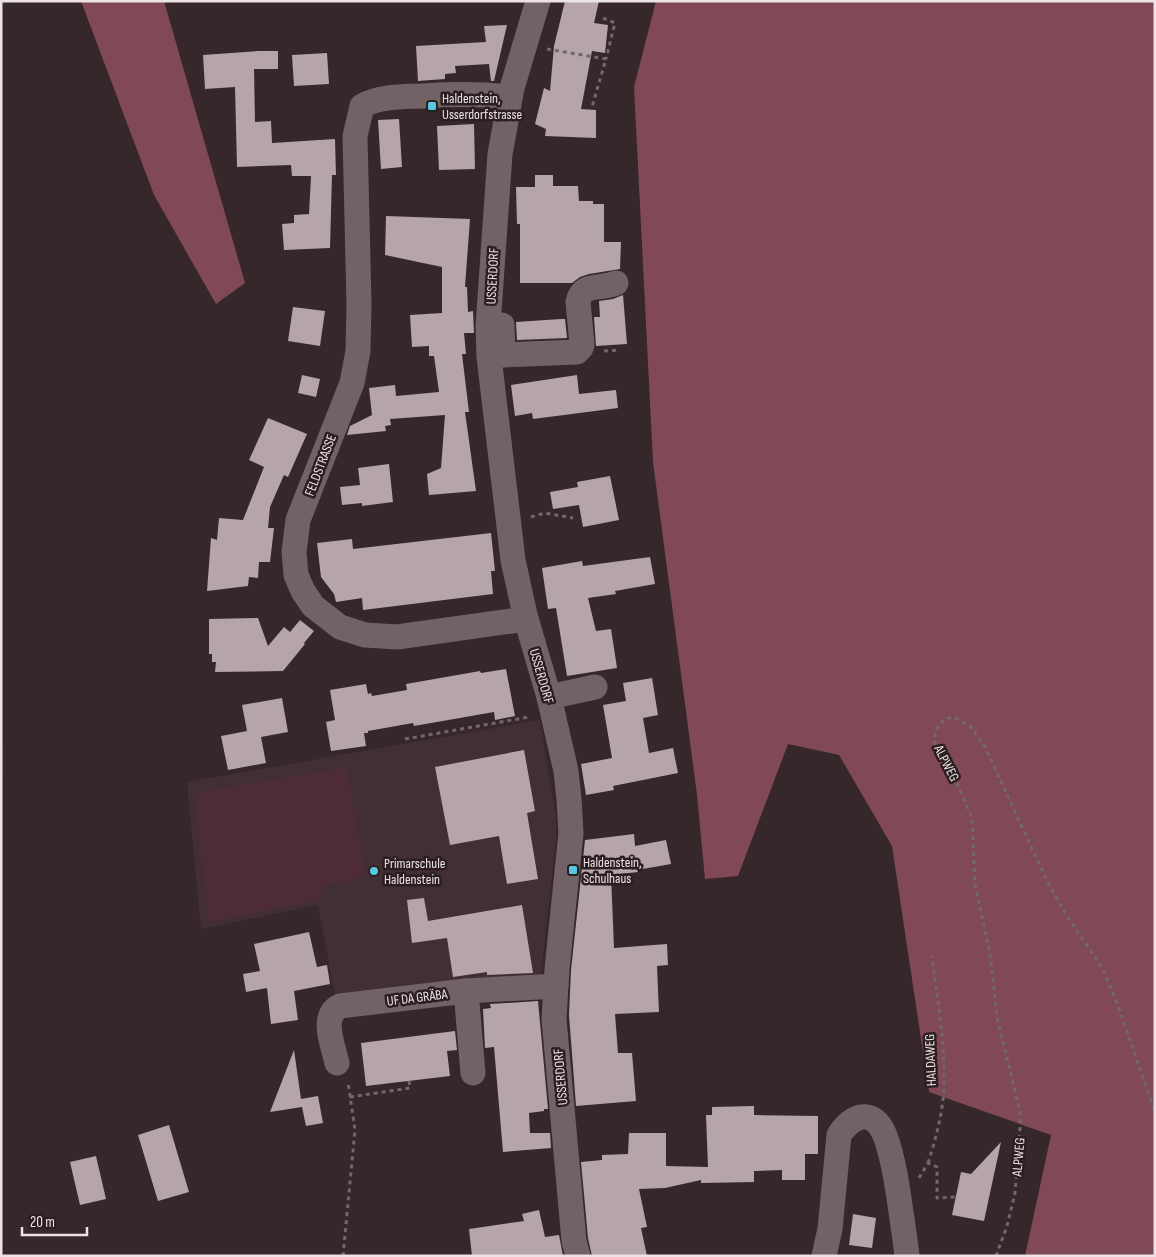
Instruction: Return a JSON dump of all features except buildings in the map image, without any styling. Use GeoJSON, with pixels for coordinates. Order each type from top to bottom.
{"type":"FeatureCollection","features":[{"type":"Feature","properties":{"kind":"street","name":"USSERDORF"},"geometry":{"type":"LineString","coordinates":[[538,1],[510,97],[500,154],[489,312],[490,357],[513,560],[526,619],[549,697],[566,771],[569,799],[571,833],[554,1019],[574,1241],[578,1256]]}},
{"type":"Feature","properties":{"kind":"street","name":"FELDSTRASSE"},"geometry":{"type":"LineString","coordinates":[[510,97],[465,94],[378,99],[362,106],[355,136],[359,304],[358,351],[352,383],[298,520],[294,552],[296,575],[303,591],[313,606],[340,627],[365,635],[397,637],[526,619]]}},
{"type":"Feature","properties":{"kind":"street"},"geometry":{"type":"LineString","coordinates":[[489,312],[502,318],[503,355],[577,352],[582,344],[579,296],[586,290],[606,287],[616,283]]}},
{"type":"Feature","properties":{"kind":"street"},"geometry":{"type":"LineString","coordinates":[[549,697],[594,687]]}},
{"type":"Feature","properties":{"kind":"street","name":"UF DA GRÄBA"},"geometry":{"type":"LineString","coordinates":[[337,1063],[329,1018],[334,1009],[340,1006],[466,992],[556,986]]}},
{"type":"Feature","properties":{"kind":"street"},"geometry":{"type":"LineString","coordinates":[[466,992],[473,1073]]}},
{"type":"Feature","properties":{"kind":"street"},"geometry":{"type":"LineString","coordinates":[[824,1256],[830,1229],[839,1135],[846,1124],[853,1118],[863,1116],[874,1120],[880,1126],[892,1157],[907,1256]]}},
{"type":"Feature","properties":{"kind":"path"},"geometry":{"type":"LineString","coordinates":[[592,107],[616,23],[603,18]]}},
{"type":"Feature","properties":{"kind":"path"},"geometry":{"type":"LineString","coordinates":[[544,57],[546,49],[606,59]]}},
{"type":"Feature","properties":{"kind":"path"},"geometry":{"type":"LineString","coordinates":[[531,525],[531,516],[545,513],[574,518]]}},
{"type":"Feature","properties":{"kind":"path"},"geometry":{"type":"LineString","coordinates":[[405,739],[532,716]]}},
{"type":"Feature","properties":{"kind":"path","name":"ALPWEG"},"geometry":{"type":"LineString","coordinates":[[996,1256],[1007,1226],[1015,1193],[1021,1116],[997,1017],[990,954],[976,884],[972,818],[953,774],[935,745],[935,734],[939,724],[946,719],[954,717],[971,727],[984,747],[1048,883],[1068,918],[1101,966],[1114,995],[1155,1111]]}},
{"type":"Feature","properties":{"kind":"path"},"geometry":{"type":"LineString","coordinates":[[1,750],[1,774]]}},
{"type":"Feature","properties":{"kind":"path","name":"HALDAWEG"},"geometry":{"type":"LineString","coordinates":[[916,1184],[928,1163],[934,1142],[941,1112],[944,1077],[942,1038],[932,956]]}},
{"type":"Feature","properties":{"kind":"path"},"geometry":{"type":"LineString","coordinates":[[337,1063],[345,1063],[355,1130],[343,1256]]}},
{"type":"Feature","properties":{"kind":"path"},"geometry":{"type":"LineString","coordinates":[[350,1097],[410,1088],[409,1081]]}},
{"type":"Feature","properties":{"kind":"path"},"geometry":{"type":"LineString","coordinates":[[928,1163],[937,1167],[937,1198],[956,1197]]}},
{"type":"Feature","properties":{"kind":"shaded area"},"geometry":{"type":"Polygon","coordinates":[[[81,1],[164,1],[245,283],[216,304],[154,195],[81,1]]]}},
{"type":"Feature","properties":{"kind":"shaded area"},"geometry":{"type":"Polygon","coordinates":[[[656,1],[1155,1],[1155,1256],[1025,1256],[1051,1135],[929,1092],[892,846],[839,755],[788,744],[738,876],[705,879],[697,795],[653,462],[634,87],[656,1]]]}},
{"type":"Feature","properties":{"kind":"shaded area","name":"Primarschule Haldenstein"},"geometry":{"type":"Polygon","coordinates":[[[540,720],[556,817],[556,838],[541,974],[336,1001],[318,905],[201,929],[187,782],[540,720]]]}},
{"type":"Feature","properties":{"kind":"shaded area"},"geometry":{"type":"Polygon","coordinates":[[[346,767],[366,876],[325,886],[317,900],[209,922],[194,793],[346,767]]]}},
{"type":"Feature","properties":{"kind":"place","name":"Haldenstein, Usserdorfstrasse"},"geometry":{"type":"Point","coordinates":[432,106]}},
{"type":"Feature","properties":{"kind":"place","name":"Haldenstein, Schulhaus"},"geometry":{"type":"Point","coordinates":[573,870]}},
{"type":"Feature","properties":{"kind":"place","name":"Primarschule Haldenstein"},"geometry":{"type":"Point","coordinates":[374,871]}}]}
